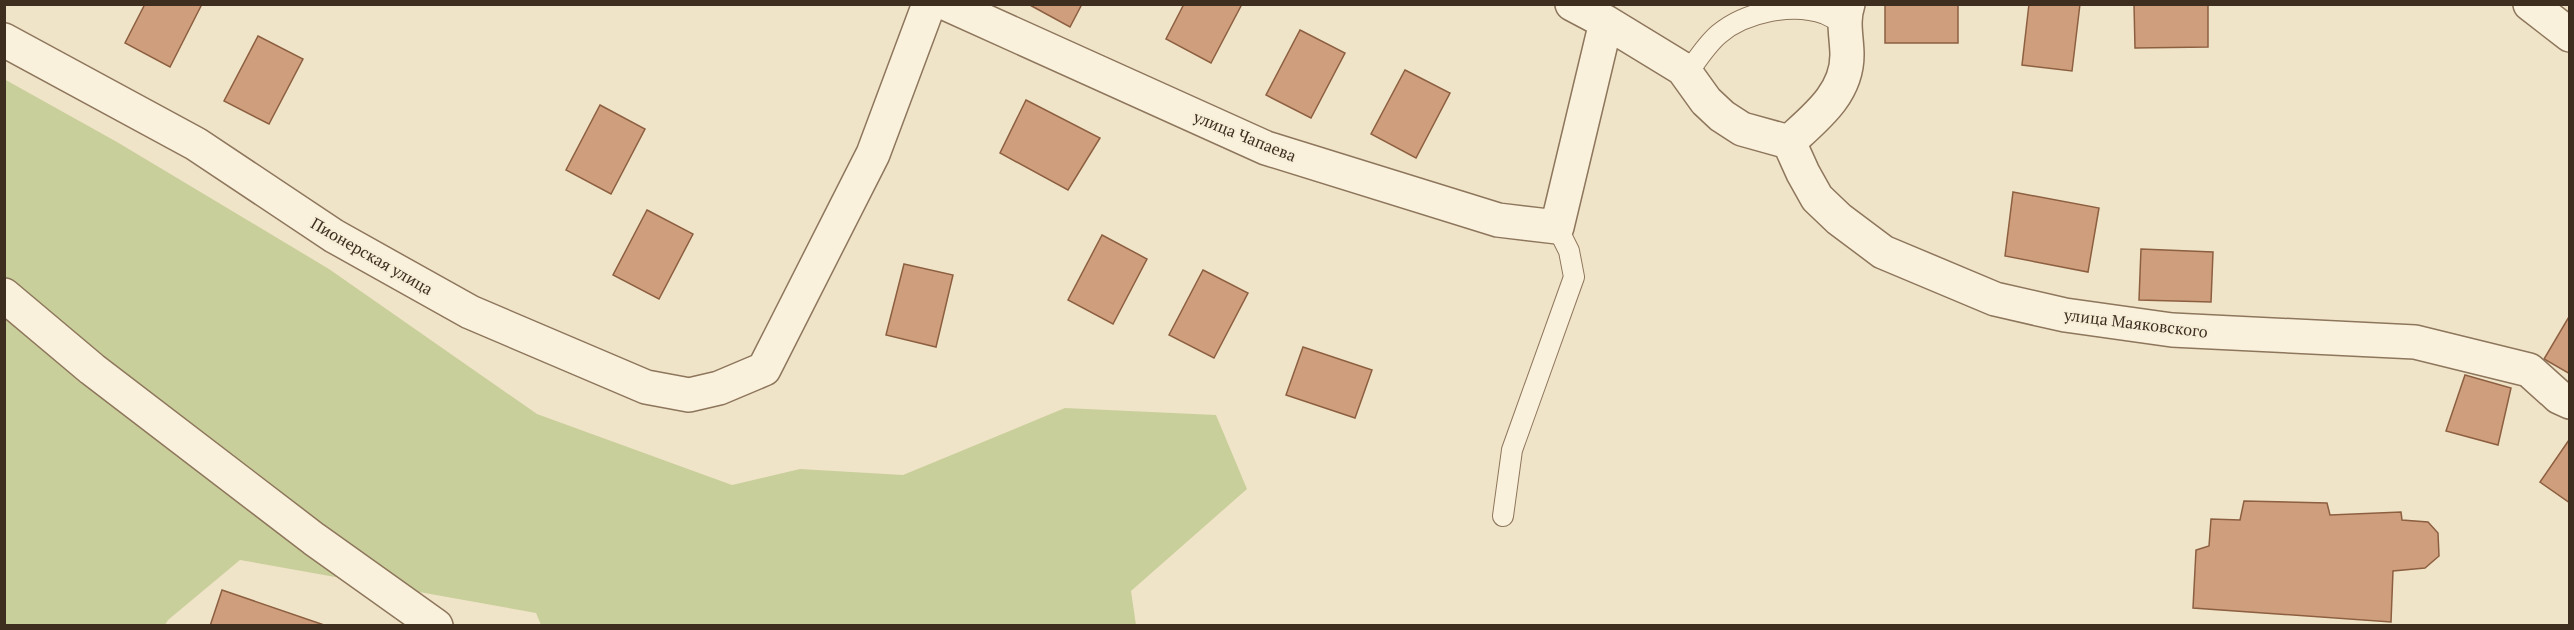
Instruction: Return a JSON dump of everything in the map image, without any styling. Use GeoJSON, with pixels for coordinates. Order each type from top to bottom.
{"type":"FeatureCollection","features":[{"type":"Feature","properties":{"kind":"street","name":"Пионерская улица"},"geometry":{"type":"LineString","coordinates":[[4,40],[196,144],[334,236],[470,312],[646,387],[689,396],[719,388],[764,369],[873,154],[929,4]]}},
{"type":"Feature","properties":{"kind":"street","name":"улица Чапаева"},"geometry":{"type":"LineString","coordinates":[[947,4],[1266,148],[1498,220],[1557,227]]}},
{"type":"Feature","properties":{"kind":"street"},"geometry":{"type":"LineString","coordinates":[[1572,4],[1606,22],[1687,74],[1706,101],[1722,116],[1742,129],[1789,142],[1833,98],[1843,80],[1847,55],[1847,15]]}},
{"type":"Feature","properties":{"kind":"street"},"geometry":{"type":"LineString","coordinates":[[2531,4],[2570,12]]}},
{"type":"Feature","properties":{"kind":"street"},"geometry":{"type":"LineString","coordinates":[[2531,4],[2570,35]]}},
{"type":"Feature","properties":{"kind":"street"},"geometry":{"type":"LineString","coordinates":[[1557,227],[1606,22]]}},
{"type":"Feature","properties":{"kind":"street","name":"улица Маяковского"},"geometry":{"type":"LineString","coordinates":[[1789,142],[1817,198],[1839,219],[1883,252],[1995,299],[2065,315],[2172,330],[2415,342],[2529,370],[2559,397],[2570,402]]}},
{"type":"Feature","properties":{"kind":"street"},"geometry":{"type":"LineString","coordinates":[[4,295],[92,369],[314,539],[436,626]]}},
{"type":"Feature","properties":{"kind":"lane"},"geometry":{"type":"LineString","coordinates":[[1687,74],[1720,34],[1740,21],[1780,10],[1847,15]]}},
{"type":"Feature","properties":{"kind":"lane"},"geometry":{"type":"LineString","coordinates":[[1503,516],[1512,450],[1574,277],[1569,251],[1557,227]]}},
{"type":"Feature","properties":{"kind":"green space"},"geometry":{"type":"Polygon","coordinates":[[[4,79],[117,142],[329,269],[537,414],[732,485],[800,469],[903,475],[1065,408],[1216,415],[1247,489],[1131,591],[1136,625],[541,625],[536,613],[240,560],[168,620],[165,625],[5,625],[4,79]]]}},
{"type":"Feature","properties":{"kind":"building"},"geometry":{"type":"Polygon","coordinates":[[[145,4],[202,4],[170,67],[125,43],[145,4]]]}},
{"type":"Feature","properties":{"kind":"building"},"geometry":{"type":"Polygon","coordinates":[[[1028,4],[1082,4],[1070,27],[1028,4]]]}},
{"type":"Feature","properties":{"kind":"building"},"geometry":{"type":"Polygon","coordinates":[[[1184,4],[1242,4],[1211,63],[1166,39],[1184,4]]]}},
{"type":"Feature","properties":{"kind":"building"},"geometry":{"type":"Polygon","coordinates":[[[1885,4],[1958,4],[1958,43],[1885,43],[1885,4]]]}},
{"type":"Feature","properties":{"kind":"building"},"geometry":{"type":"Polygon","coordinates":[[[2029,4],[2080,4],[2072,71],[2022,65],[2029,4]]]}},
{"type":"Feature","properties":{"kind":"building"},"geometry":{"type":"Polygon","coordinates":[[[2134,4],[2208,4],[2208,47],[2135,48],[2134,4]]]}},
{"type":"Feature","properties":{"kind":"building"},"geometry":{"type":"Polygon","coordinates":[[[1300,30],[1345,53],[1311,118],[1266,95],[1300,30]]]}},
{"type":"Feature","properties":{"kind":"building"},"geometry":{"type":"Polygon","coordinates":[[[258,36],[303,59],[269,124],[224,101],[258,36]]]}},
{"type":"Feature","properties":{"kind":"building"},"geometry":{"type":"Polygon","coordinates":[[[1405,70],[1450,93],[1416,158],[1371,134],[1405,70]]]}},
{"type":"Feature","properties":{"kind":"building"},"geometry":{"type":"Polygon","coordinates":[[[1026,100],[1100,138],[1068,190],[1000,153],[1026,100]]]}},
{"type":"Feature","properties":{"kind":"building"},"geometry":{"type":"Polygon","coordinates":[[[600,105],[645,129],[611,194],[566,170],[600,105]]]}},
{"type":"Feature","properties":{"kind":"building"},"geometry":{"type":"Polygon","coordinates":[[[2013,192],[2099,208],[2088,272],[2005,256],[2013,192]]]}},
{"type":"Feature","properties":{"kind":"building"},"geometry":{"type":"Polygon","coordinates":[[[647,210],[693,234],[659,299],[613,275],[647,210]]]}},
{"type":"Feature","properties":{"kind":"building"},"geometry":{"type":"Polygon","coordinates":[[[1102,235],[1147,259],[1113,324],[1068,300],[1102,235]]]}},
{"type":"Feature","properties":{"kind":"building"},"geometry":{"type":"Polygon","coordinates":[[[2141,249],[2213,252],[2211,302],[2139,300],[2141,249]]]}},
{"type":"Feature","properties":{"kind":"building"},"geometry":{"type":"Polygon","coordinates":[[[904,264],[953,275],[936,347],[886,335],[904,264]]]}},
{"type":"Feature","properties":{"kind":"building"},"geometry":{"type":"Polygon","coordinates":[[[1203,270],[1248,293],[1214,358],[1169,335],[1203,270]]]}},
{"type":"Feature","properties":{"kind":"building"},"geometry":{"type":"Polygon","coordinates":[[[2570,315],[2570,374],[2544,359],[2570,315]]]}},
{"type":"Feature","properties":{"kind":"building"},"geometry":{"type":"Polygon","coordinates":[[[1303,347],[1372,370],[1355,418],[1286,395],[1303,347]]]}},
{"type":"Feature","properties":{"kind":"building"},"geometry":{"type":"Polygon","coordinates":[[[2465,375],[2511,388],[2498,445],[2446,431],[2465,375]]]}},
{"type":"Feature","properties":{"kind":"building"},"geometry":{"type":"Polygon","coordinates":[[[2570,441],[2570,503],[2540,482],[2570,441]]]}},
{"type":"Feature","properties":{"kind":"building"},"geometry":{"type":"Polygon","coordinates":[[[2244,501],[2327,503],[2330,515],[2401,512],[2402,520],[2428,522],[2438,533],[2439,556],[2425,568],[2393,571],[2391,622],[2193,608],[2196,550],[2209,546],[2211,519],[2240,520],[2244,501]]]}},
{"type":"Feature","properties":{"kind":"building"},"geometry":{"type":"Polygon","coordinates":[[[222,590],[327,626],[210,626],[222,590]]]}}]}
